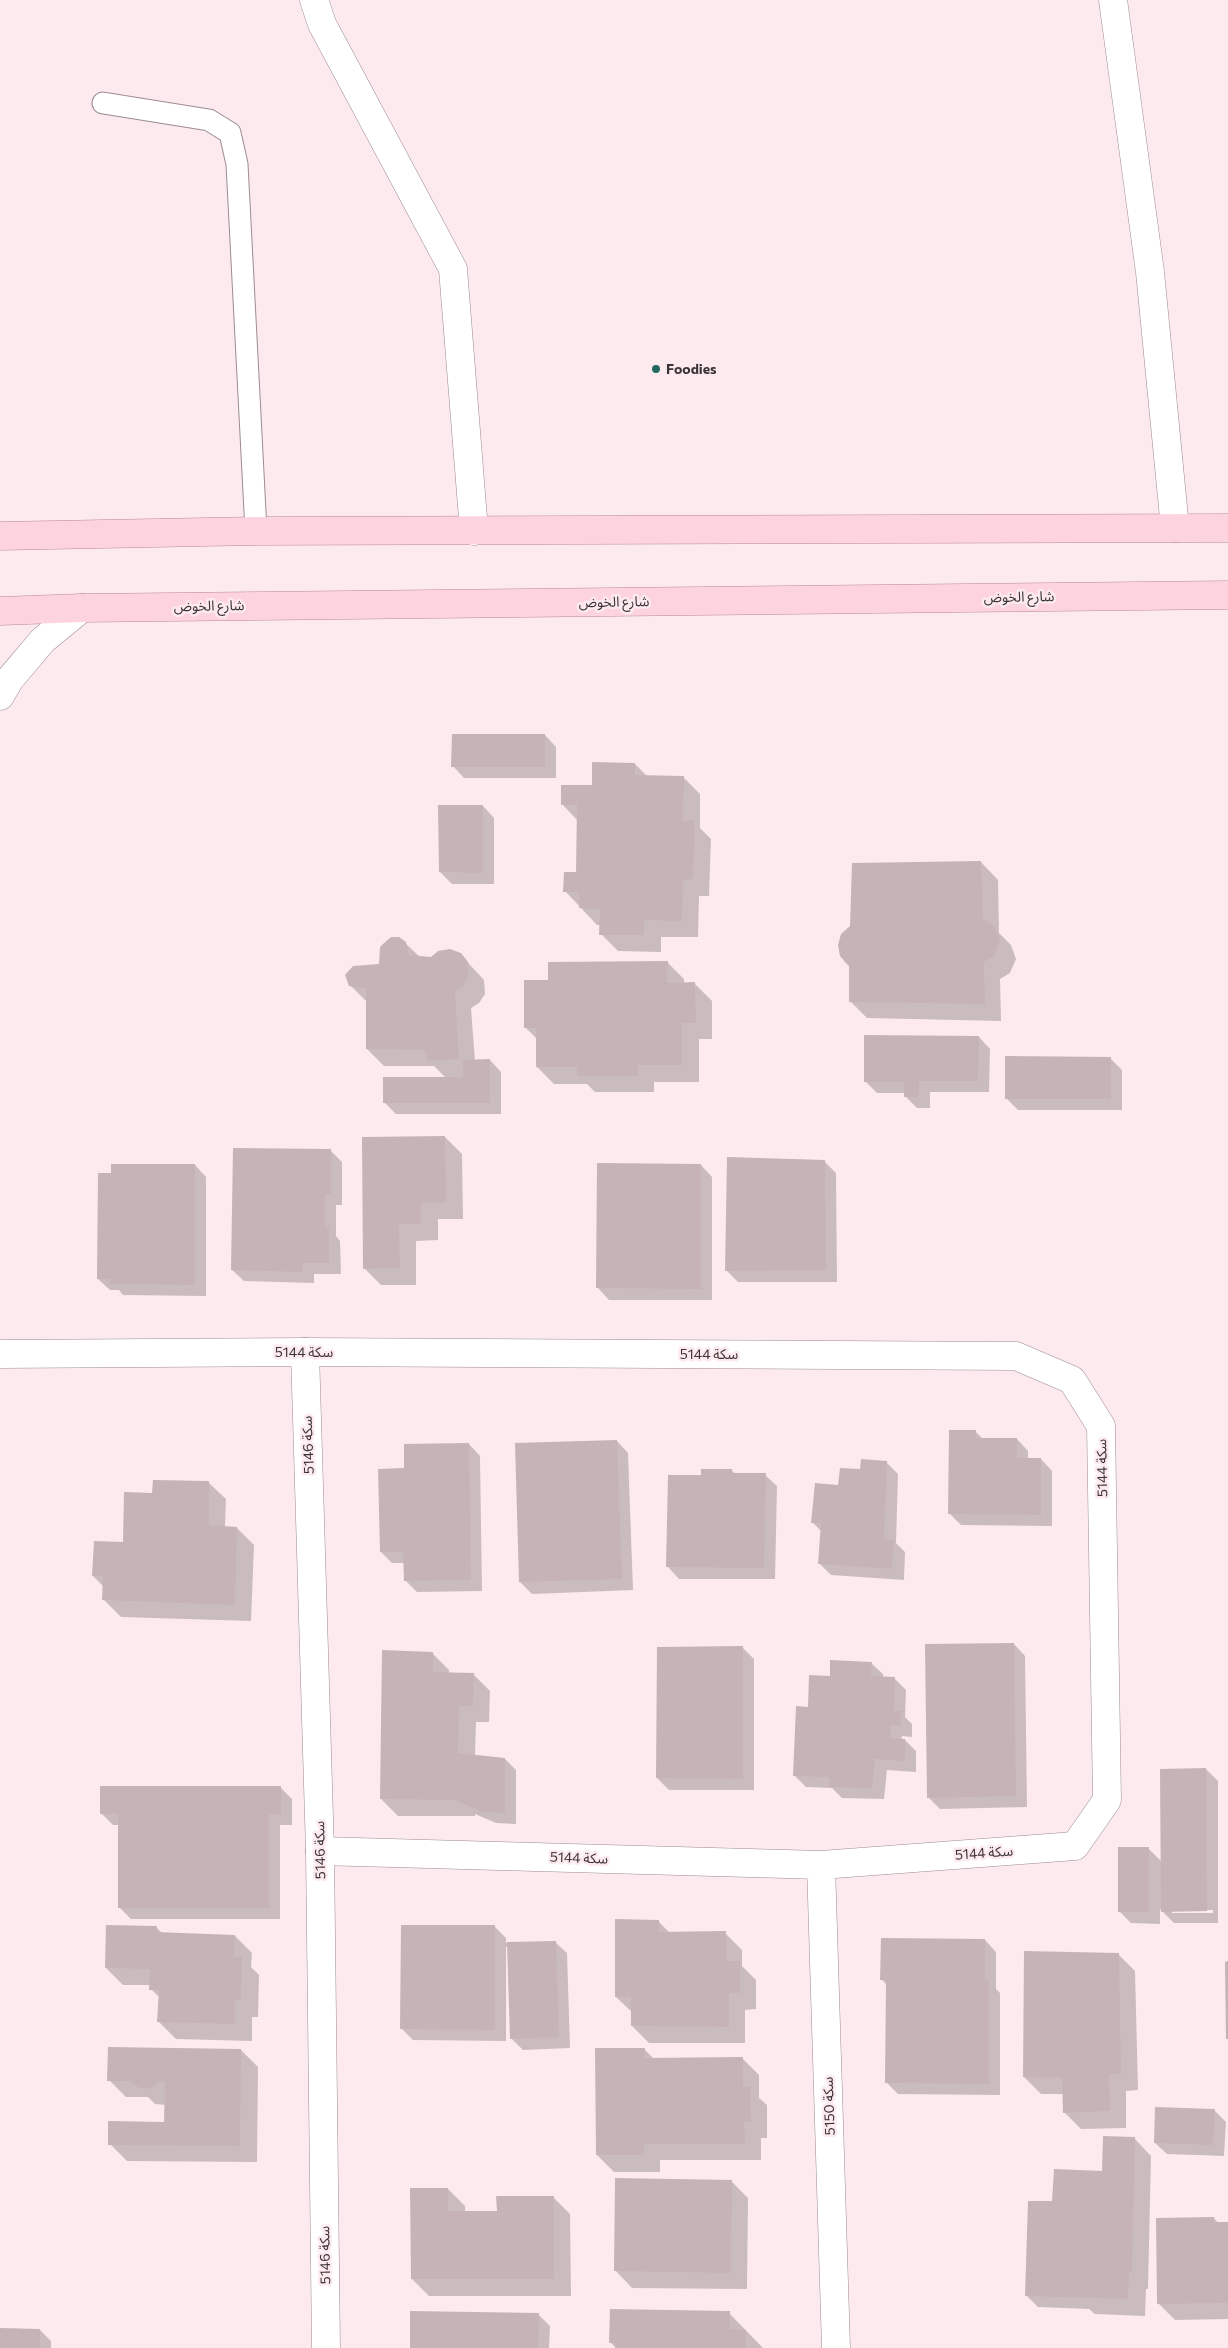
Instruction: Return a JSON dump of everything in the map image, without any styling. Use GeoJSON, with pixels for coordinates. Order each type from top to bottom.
{"type":"FeatureCollection","features":[{"type":"Feature","properties":{"kind":"main road"},"geometry":{"type":"LineString","coordinates":[[0,536],[256,532],[1228,528]]}},
{"type":"Feature","properties":{"kind":"main road","name":"شارع الخوض"},"geometry":{"type":"LineString","coordinates":[[0,611],[82,608],[1228,595]]}},
{"type":"Feature","properties":{"kind":"street"},"geometry":{"type":"LineString","coordinates":[[314,0],[322,24],[453,269],[474,531]]}},
{"type":"Feature","properties":{"kind":"street"},"geometry":{"type":"LineString","coordinates":[[1113,0],[1150,272],[1175,528]]}},
{"type":"Feature","properties":{"kind":"street"},"geometry":{"type":"LineString","coordinates":[[0,525],[132,534]]}},
{"type":"Feature","properties":{"kind":"street"},"geometry":{"type":"LineString","coordinates":[[0,696],[10,678],[43,640],[82,608]]}},
{"type":"Feature","properties":{"kind":"street","name":"سكة 5144"},"geometry":{"type":"LineString","coordinates":[[0,1354],[305,1352],[1016,1356],[1072,1380],[1101,1426],[1107,1800],[1075,1846],[821,1865],[320,1851]]}},
{"type":"Feature","properties":{"kind":"street","name":"سكة 5146"},"geometry":{"type":"LineString","coordinates":[[305,1352],[320,1851],[326,2348]]}},
{"type":"Feature","properties":{"kind":"street","name":"سكة 5150"},"geometry":{"type":"LineString","coordinates":[[821,1865],[836,2348]]}},
{"type":"Feature","properties":{"kind":"lane"},"geometry":{"type":"LineString","coordinates":[[103,103],[209,120],[230,134],[237,164],[256,532]]}},
{"type":"Feature","properties":{"kind":"building"},"geometry":{"type":"Polygon","coordinates":[[[452,734],[545,734],[545,767],[451,767],[452,734]]]}},
{"type":"Feature","properties":{"kind":"building"},"geometry":{"type":"Polygon","coordinates":[[[592,762],[635,763],[635,775],[684,776],[683,821],[694,820],[694,847],[693,879],[683,880],[682,921],[644,920],[644,935],[599,935],[600,909],[579,908],[579,892],[563,892],[564,872],[576,872],[577,805],[561,805],[561,785],[592,785],[592,762]]]}},
{"type":"Feature","properties":{"kind":"building"},"geometry":{"type":"Polygon","coordinates":[[[438,805],[483,805],[483,873],[439,872],[438,805]]]}},
{"type":"Feature","properties":{"kind":"building"},"geometry":{"type":"Polygon","coordinates":[[[981,861],[983,918],[995,927],[1000,941],[994,956],[984,962],[985,1004],[849,1002],[849,966],[840,956],[838,945],[841,934],[850,926],[852,863],[981,861]]]}},
{"type":"Feature","properties":{"kind":"building"},"geometry":{"type":"Polygon","coordinates":[[[391,937],[399,937],[406,942],[409,955],[431,957],[438,951],[450,949],[461,953],[468,962],[468,977],[463,986],[455,991],[459,1059],[427,1061],[425,1050],[366,1049],[366,989],[349,986],[345,975],[353,966],[379,964],[380,947],[391,937]]]}},
{"type":"Feature","properties":{"kind":"building"},"geometry":{"type":"Polygon","coordinates":[[[668,961],[667,983],[695,982],[696,1023],[682,1023],[682,1065],[638,1065],[638,1076],[577,1076],[577,1067],[536,1067],[536,1028],[524,1028],[524,980],[548,980],[548,962],[668,961]]]}},
{"type":"Feature","properties":{"kind":"building"},"geometry":{"type":"Polygon","coordinates":[[[864,1035],[979,1036],[978,1081],[919,1081],[919,1097],[904,1097],[904,1082],[864,1082],[864,1035]]]}},
{"type":"Feature","properties":{"kind":"building"},"geometry":{"type":"Polygon","coordinates":[[[1005,1056],[1111,1057],[1111,1099],[1005,1099],[1005,1056]]]}},
{"type":"Feature","properties":{"kind":"building"},"geometry":{"type":"Polygon","coordinates":[[[490,1059],[490,1103],[383,1103],[383,1077],[463,1077],[463,1060],[490,1059]]]}},
{"type":"Feature","properties":{"kind":"building"},"geometry":{"type":"Polygon","coordinates":[[[445,1136],[446,1202],[421,1203],[421,1224],[399,1224],[400,1268],[363,1269],[362,1137],[445,1136]]]}},
{"type":"Feature","properties":{"kind":"building"},"geometry":{"type":"Polygon","coordinates":[[[233,1148],[331,1149],[331,1194],[325,1194],[325,1228],[329,1228],[329,1263],[303,1263],[302,1272],[231,1270],[233,1148]]]}},
{"type":"Feature","properties":{"kind":"building"},"geometry":{"type":"Polygon","coordinates":[[[727,1157],[825,1160],[826,1270],[725,1271],[727,1157]]]}},
{"type":"Feature","properties":{"kind":"building"},"geometry":{"type":"Polygon","coordinates":[[[597,1163],[701,1164],[701,1289],[596,1288],[597,1163]]]}},
{"type":"Feature","properties":{"kind":"building"},"geometry":{"type":"Polygon","coordinates":[[[111,1164],[195,1164],[195,1285],[110,1284],[110,1279],[97,1279],[98,1173],[111,1173],[111,1164]]]}},
{"type":"Feature","properties":{"kind":"building"},"geometry":{"type":"Polygon","coordinates":[[[949,1430],[976,1430],[976,1438],[1017,1438],[1017,1458],[1041,1458],[1041,1515],[948,1514],[949,1430]]]}},
{"type":"Feature","properties":{"kind":"building"},"geometry":{"type":"Polygon","coordinates":[[[617,1440],[622,1579],[519,1582],[515,1443],[617,1440]]]}},
{"type":"Feature","properties":{"kind":"building"},"geometry":{"type":"Polygon","coordinates":[[[469,1443],[471,1580],[404,1581],[403,1552],[380,1552],[378,1469],[404,1468],[404,1444],[469,1443]]]}},
{"type":"Feature","properties":{"kind":"building"},"geometry":{"type":"Polygon","coordinates":[[[861,1459],[887,1461],[884,1539],[894,1540],[892,1569],[818,1564],[821,1523],[811,1523],[815,1483],[838,1485],[840,1468],[860,1469],[861,1459]]]}},
{"type":"Feature","properties":{"kind":"building"},"geometry":{"type":"Polygon","coordinates":[[[701,1469],[732,1469],[732,1473],[766,1473],[764,1568],[666,1567],[668,1475],[701,1475],[701,1469]]]}},
{"type":"Feature","properties":{"kind":"building"},"geometry":{"type":"Polygon","coordinates":[[[153,1480],[209,1481],[209,1525],[237,1527],[235,1605],[102,1600],[103,1576],[92,1576],[94,1541],[123,1542],[124,1492],[152,1493],[153,1480]]]}},
{"type":"Feature","properties":{"kind":"building"},"geometry":{"type":"Polygon","coordinates":[[[1014,1643],[1016,1796],[927,1798],[925,1644],[1014,1643]]]}},
{"type":"Feature","properties":{"kind":"building"},"geometry":{"type":"Polygon","coordinates":[[[743,1646],[743,1779],[656,1778],[657,1647],[743,1646]]]}},
{"type":"Feature","properties":{"kind":"building"},"geometry":{"type":"Polygon","coordinates":[[[382,1650],[433,1652],[433,1672],[474,1673],[473,1706],[459,1706],[458,1753],[505,1758],[505,1813],[483,1812],[455,1800],[380,1799],[382,1650]]]}},
{"type":"Feature","properties":{"kind":"building"},"geometry":{"type":"Polygon","coordinates":[[[830,1660],[872,1662],[871,1676],[895,1677],[894,1711],[901,1711],[901,1726],[891,1725],[890,1738],[905,1739],[905,1761],[875,1759],[872,1788],[829,1787],[829,1777],[793,1776],[796,1706],[808,1707],[809,1675],[830,1676],[830,1660]]]}},
{"type":"Feature","properties":{"kind":"building"},"geometry":{"type":"Polygon","coordinates":[[[1206,1768],[1207,1911],[1161,1912],[1160,1769],[1206,1768]]]}},
{"type":"Feature","properties":{"kind":"building"},"geometry":{"type":"Polygon","coordinates":[[[100,1786],[281,1786],[281,1814],[269,1814],[269,1908],[118,1908],[118,1814],[100,1814],[100,1786]]]}},
{"type":"Feature","properties":{"kind":"building"},"geometry":{"type":"Polygon","coordinates":[[[1118,1847],[1149,1847],[1149,1912],[1118,1912],[1118,1847]]]}},
{"type":"Feature","properties":{"kind":"building"},"geometry":{"type":"Polygon","coordinates":[[[615,1919],[659,1920],[659,1932],[726,1931],[726,1961],[740,1961],[740,1993],[729,1993],[729,2027],[631,2026],[631,1997],[615,1997],[615,1919]]]}},
{"type":"Feature","properties":{"kind":"building"},"geometry":{"type":"Polygon","coordinates":[[[106,1925],[157,1926],[156,1932],[235,1935],[234,1957],[242,1957],[241,2000],[235,2000],[235,2024],[157,2022],[159,1990],[149,1990],[150,1969],[105,1968],[106,1925]]]}},
{"type":"Feature","properties":{"kind":"building"},"geometry":{"type":"Polygon","coordinates":[[[401,1925],[495,1925],[495,2030],[400,2029],[401,1925]]]}},
{"type":"Feature","properties":{"kind":"building"},"geometry":{"type":"Polygon","coordinates":[[[881,1938],[985,1939],[985,1981],[989,1980],[989,2084],[885,2083],[886,1980],[880,1980],[881,1938]]]}},
{"type":"Feature","properties":{"kind":"building"},"geometry":{"type":"Polygon","coordinates":[[[556,1941],[559,2037],[510,2039],[507,1942],[556,1941]]]}},
{"type":"Feature","properties":{"kind":"building"},"geometry":{"type":"Polygon","coordinates":[[[1024,1951],[1119,1953],[1121,2074],[1109,2074],[1110,2111],[1063,2113],[1062,2078],[1023,2077],[1024,1951]]]}},
{"type":"Feature","properties":{"kind":"building"},"geometry":{"type":"Polygon","coordinates":[[[1228,1961],[1228,2039],[1226,2039],[1225,1962],[1228,1961]]]}},
{"type":"Feature","properties":{"kind":"building"},"geometry":{"type":"Polygon","coordinates":[[[108,2047],[241,2049],[240,2146],[108,2145],[108,2121],[164,2122],[165,2082],[160,2081],[155,2086],[146,2089],[137,2087],[130,2081],[107,2081],[108,2047]]]}},
{"type":"Feature","properties":{"kind":"building"},"geometry":{"type":"Polygon","coordinates":[[[595,2048],[645,2048],[644,2058],[743,2057],[743,2087],[750,2087],[751,2122],[744,2122],[745,2144],[644,2144],[644,2155],[596,2155],[595,2048]]]}},
{"type":"Feature","properties":{"kind":"building"},"geometry":{"type":"Polygon","coordinates":[[[1155,2107],[1215,2109],[1213,2145],[1154,2143],[1155,2107]]]}},
{"type":"Feature","properties":{"kind":"building"},"geometry":{"type":"Polygon","coordinates":[[[1103,2136],[1135,2137],[1132,2272],[1129,2272],[1128,2299],[1025,2296],[1028,2201],[1052,2201],[1054,2169],[1102,2171],[1103,2136]]]}},
{"type":"Feature","properties":{"kind":"building"},"geometry":{"type":"Polygon","coordinates":[[[615,2178],[732,2180],[731,2273],[614,2271],[615,2178]]]}},
{"type":"Feature","properties":{"kind":"building"},"geometry":{"type":"Polygon","coordinates":[[[410,2188],[448,2188],[448,2211],[497,2211],[496,2196],[554,2196],[554,2279],[411,2279],[410,2188]]]}},
{"type":"Feature","properties":{"kind":"building"},"geometry":{"type":"Polygon","coordinates":[[[1214,2217],[1214,2222],[1228,2222],[1228,2303],[1157,2304],[1156,2218],[1214,2217]]]}},
{"type":"Feature","properties":{"kind":"building"},"geometry":{"type":"Polygon","coordinates":[[[610,2309],[730,2311],[730,2329],[746,2330],[746,2348],[615,2348],[615,2343],[609,2343],[610,2309]]]}},
{"type":"Feature","properties":{"kind":"building"},"geometry":{"type":"Polygon","coordinates":[[[410,2311],[539,2313],[538,2348],[410,2348],[410,2311]]]}},
{"type":"Feature","properties":{"kind":"building"},"geometry":{"type":"Polygon","coordinates":[[[0,2328],[40,2329],[40,2348],[0,2348],[0,2328]]]}},
{"type":"Feature","properties":{"kind":"place","name":"Foodies"},"geometry":{"type":"Point","coordinates":[656,369]}}]}
